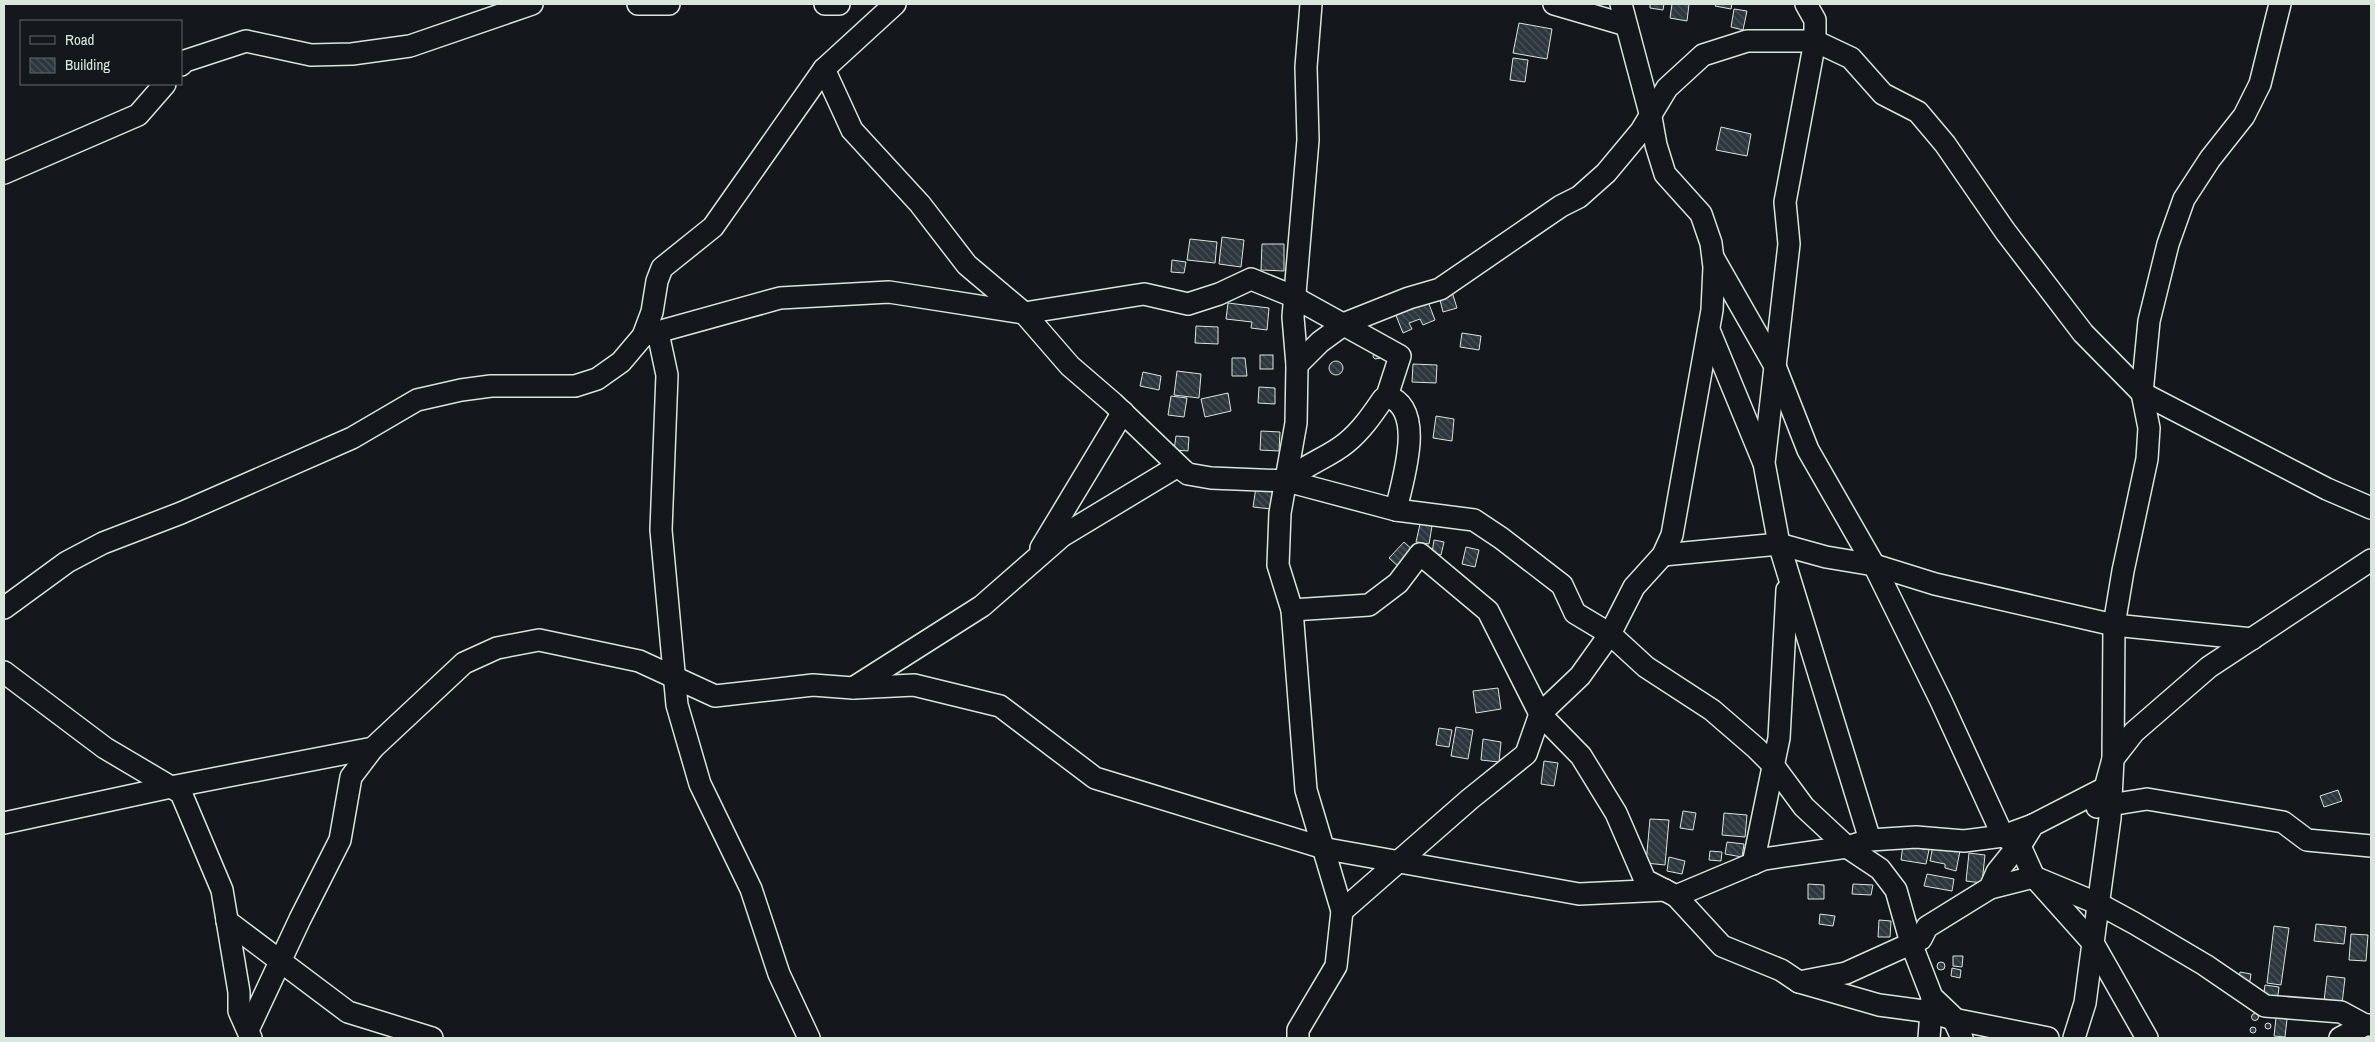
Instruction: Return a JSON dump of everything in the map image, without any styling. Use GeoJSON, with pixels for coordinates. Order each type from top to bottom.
{"type":"FeatureCollection","features":[{"type":"Feature","properties":{"kind":"street"},"geometry":{"type":"LineString","coordinates":[[182,64],[185,61],[246,41],[311,55],[352,54],[410,46],[532,4]]}},
{"type":"Feature","properties":{"kind":"street"},"geometry":{"type":"LineString","coordinates":[[638,4],[669,4]]}},
{"type":"Feature","properties":{"kind":"street"},"geometry":{"type":"LineString","coordinates":[[825,4],[839,4]]}},
{"type":"Feature","properties":{"kind":"street"},"geometry":{"type":"LineString","coordinates":[[809,1038],[778,974],[751,889],[700,784],[677,705],[661,530],[667,375],[650,335],[657,280],[662,268],[713,227],[824,69],[895,4]]}},
{"type":"Feature","properties":{"kind":"street"},"geometry":{"type":"LineString","coordinates":[[1298,1038],[1298,1030],[1336,966],[1342,911],[1306,790],[1292,610],[1278,566],[1280,513],[1288,481],[1296,423],[1297,365],[1293,317],[1308,140],[1306,67],[1311,4]]}},
{"type":"Feature","properties":{"kind":"street"},"geometry":{"type":"LineString","coordinates":[[1554,4],[1626,25]]}},
{"type":"Feature","properties":{"kind":"street"},"geometry":{"type":"LineString","coordinates":[[1342,911],[1470,799],[1526,754],[1540,714],[1580,676],[1610,634],[1634,587],[1663,555],[1674,528],[1712,310],[1711,243],[1701,214],[1666,174],[1656,145],[1651,116],[1621,4]]}},
{"type":"Feature","properties":{"kind":"street"},"geometry":{"type":"LineString","coordinates":[[1764,463],[1789,244],[1785,202],[1815,41],[1816,20],[1806,4]]}},
{"type":"Feature","properties":{"kind":"street"},"geometry":{"type":"LineString","coordinates":[[2074,1038],[2086,1003],[2110,805],[2113,759],[2114,625],[2123,570],[2148,459],[2149,428],[2142,393],[2149,321],[2168,244],[2184,199],[2210,159],[2244,116],[2260,84],[2280,4]]}},
{"type":"Feature","properties":{"kind":"street"},"geometry":{"type":"LineString","coordinates":[[1297,365],[1320,342],[1343,325],[1410,298],[1440,289],[1561,206],[1579,197],[1606,172],[1641,132],[1667,88],[1703,55],[1747,41],[1815,41],[1851,58],[1883,94],[1918,112],[1944,144],[2005,231],[2083,333],[2142,393],[2327,489],[2371,508]]}},
{"type":"Feature","properties":{"kind":"street"},"geometry":{"type":"LineString","coordinates":[[824,69],[852,130],[920,204],[967,265],[1024,313],[1070,366],[1123,412],[1188,474],[1211,478],[1288,481],[1396,510],[1474,520],[1501,538],[1562,585],[1575,613],[1610,634],[1646,667],[1712,710],[1773,765],[1804,807],[1846,847],[1880,869],[1889,879],[1896,890],[1910,943],[1931,1004],[1929,1038]]}},
{"type":"Feature","properties":{"kind":"street"},"geometry":{"type":"LineString","coordinates":[[4,173],[138,115],[164,85]]}},
{"type":"Feature","properties":{"kind":"street"},"geometry":{"type":"LineString","coordinates":[[1712,257],[1775,366],[1808,450],[1874,565],[2012,841],[2034,877],[2093,943],[2147,1038]]}},
{"type":"Feature","properties":{"kind":"street"},"geometry":{"type":"LineString","coordinates":[[4,608],[67,562],[103,543],[181,513],[352,438],[417,400],[461,390],[491,386],[575,386],[597,379],[621,362],[650,335],[780,298],[889,292],[1024,313],[1144,294],[1188,304],[1219,294],[1251,279],[1295,298],[1400,356],[1387,396],[1365,424],[1345,444],[1307,465],[1288,481]]}},
{"type":"Feature","properties":{"kind":"street"},"geometry":{"type":"LineString","coordinates":[[1709,329],[1764,463],[1779,544],[1870,840]]}},
{"type":"Feature","properties":{"kind":"street"},"geometry":{"type":"LineString","coordinates":[[1387,396],[1393,398],[1407,415],[1410,426],[1408,453],[1396,510]]}},
{"type":"Feature","properties":{"kind":"street"},"geometry":{"type":"LineString","coordinates":[[1032,563],[1123,412]]}},
{"type":"Feature","properties":{"kind":"street"},"geometry":{"type":"LineString","coordinates":[[853,688],[982,606],[1062,536],[1178,466]]}},
{"type":"Feature","properties":{"kind":"street"},"geometry":{"type":"LineString","coordinates":[[1663,555],[1779,544],[1826,557],[1874,565],[1935,584],[2114,625],[2252,639]]}},
{"type":"Feature","properties":{"kind":"street"},"geometry":{"type":"LineString","coordinates":[[1292,610],[1368,606],[1398,583],[1420,554],[1488,611],[1540,714],[1581,756],[1616,813],[1645,880],[1671,893],[1722,946],[1781,970],[1799,982],[1878,1004],[1931,1004],[1953,1019],[2048,1038]]}},
{"type":"Feature","properties":{"kind":"street"},"geometry":{"type":"LineString","coordinates":[[249,1034],[280,961],[340,840],[351,777],[372,748],[464,663],[497,648],[539,640],[639,661],[715,696],[813,685],[853,688],[914,685],[1000,706],[1095,778],[1323,848],[1579,894],[1671,893],[1764,859],[1846,847],[1870,840],[1916,837],[1964,842],[2012,841],[2033,825],[2105,788],[2113,759],[2134,732],[2209,667],[2371,560]]}},
{"type":"Feature","properties":{"kind":"street"},"geometry":{"type":"LineString","coordinates":[[1753,864],[1779,738],[1788,574]]}},
{"type":"Feature","properties":{"kind":"street"},"geometry":{"type":"LineString","coordinates":[[4,672],[105,748],[181,793],[222,890],[239,992],[239,1011],[249,1034]]}},
{"type":"Feature","properties":{"kind":"street"},"geometry":{"type":"LineString","coordinates":[[4,823],[172,787],[372,748]]}},
{"type":"Feature","properties":{"kind":"street"},"geometry":{"type":"LineString","coordinates":[[2058,813],[2147,799],[2283,822],[2307,840],[2371,846]]}},
{"type":"Feature","properties":{"kind":"street"},"geometry":{"type":"LineString","coordinates":[[1990,888],[1997,872],[2013,852],[2012,841]]}},
{"type":"Feature","properties":{"kind":"street"},"geometry":{"type":"LineString","coordinates":[[1799,982],[1846,973],[1887,956],[1921,939],[1926,927],[1990,888],[2034,877],[2099,904],[2197,960],[2265,1006],[2341,1012],[2368,1025]]}},
{"type":"Feature","properties":{"kind":"street"},"geometry":{"type":"LineString","coordinates":[[227,921],[348,1012],[432,1038]]}},
{"type":"Feature","properties":{"kind":"street"},"geometry":{"type":"LineString","coordinates":[[1953,1019],[1962,1038]]}},
{"type":"Feature","properties":{"kind":"street"},"geometry":{"type":"LineString","coordinates":[[2340,1038],[2368,1025]]}},
{"type":"Feature","properties":{"kind":"building"},"geometry":{"type":"Polygon","coordinates":[[[1650,4],[1664,4],[1663,10],[1650,8],[1650,4]]]}},
{"type":"Feature","properties":{"kind":"building"},"geometry":{"type":"Polygon","coordinates":[[[1672,4],[1689,4],[1687,21],[1670,18],[1672,4]]]}},
{"type":"Feature","properties":{"kind":"building"},"geometry":{"type":"Polygon","coordinates":[[[1716,4],[1732,4],[1731,9],[1715,6],[1716,4]]]}},
{"type":"Feature","properties":{"kind":"building"},"geometry":{"type":"Polygon","coordinates":[[[1734,9],[1747,11],[1743,30],[1731,27],[1734,9]]]}},
{"type":"Feature","properties":{"kind":"building"},"geometry":{"type":"Polygon","coordinates":[[[1519,23],[1552,29],[1547,59],[1513,53],[1519,23]]]}},
{"type":"Feature","properties":{"kind":"building"},"geometry":{"type":"Polygon","coordinates":[[[1513,58],[1528,60],[1525,82],[1510,80],[1513,58]]]}},
{"type":"Feature","properties":{"kind":"building"},"geometry":{"type":"Polygon","coordinates":[[[1721,127],[1751,134],[1747,156],[1716,150],[1721,127]]]}},
{"type":"Feature","properties":{"kind":"building"},"geometry":{"type":"Polygon","coordinates":[[[1222,237],[1244,240],[1241,267],[1219,264],[1222,237]]]}},
{"type":"Feature","properties":{"kind":"building"},"geometry":{"type":"Polygon","coordinates":[[[1190,239],[1217,242],[1215,263],[1187,260],[1190,239]]]}},
{"type":"Feature","properties":{"kind":"building"},"geometry":{"type":"Polygon","coordinates":[[[1262,244],[1284,244],[1284,271],[1261,270],[1262,244]]]}},
{"type":"Feature","properties":{"kind":"building"},"geometry":{"type":"Polygon","coordinates":[[[1172,260],[1186,262],[1184,273],[1171,272],[1172,260]]]}},
{"type":"Feature","properties":{"kind":"building"},"geometry":{"type":"Polygon","coordinates":[[[1452,292],[1457,308],[1443,312],[1439,296],[1452,292]]]}},
{"type":"Feature","properties":{"kind":"building"},"geometry":{"type":"Polygon","coordinates":[[[1427,299],[1435,320],[1423,325],[1420,319],[1409,323],[1412,329],[1403,333],[1395,313],[1427,299]]]}},
{"type":"Feature","properties":{"kind":"building"},"geometry":{"type":"Polygon","coordinates":[[[1228,303],[1269,308],[1267,330],[1251,328],[1252,322],[1226,319],[1228,303]]]}},
{"type":"Feature","properties":{"kind":"building"},"geometry":{"type":"Polygon","coordinates":[[[1196,326],[1218,327],[1218,344],[1195,343],[1196,326]]]}},
{"type":"Feature","properties":{"kind":"building"},"geometry":{"type":"Polygon","coordinates":[[[1462,333],[1481,336],[1479,350],[1460,347],[1462,333]]]}},
{"type":"Feature","properties":{"kind":"building"},"geometry":{"type":"Polygon","coordinates":[[[1374,351],[1381,358],[1375,359],[1373,357],[1374,351]]]}},
{"type":"Feature","properties":{"kind":"building"},"geometry":{"type":"Polygon","coordinates":[[[1260,355],[1273,355],[1273,369],[1260,369],[1260,355]]]}},
{"type":"Feature","properties":{"kind":"building"},"geometry":{"type":"Polygon","coordinates":[[[1232,358],[1245,358],[1247,376],[1232,376],[1232,358]]]}},
{"type":"Feature","properties":{"kind":"building"},"geometry":{"type":"Polygon","coordinates":[[[1336,361],[1341,363],[1343,368],[1341,373],[1336,375],[1331,373],[1329,368],[1331,363],[1336,361]]]}},
{"type":"Feature","properties":{"kind":"building"},"geometry":{"type":"Polygon","coordinates":[[[1413,364],[1437,365],[1436,383],[1412,382],[1413,364]]]}},
{"type":"Feature","properties":{"kind":"building"},"geometry":{"type":"Polygon","coordinates":[[[1177,371],[1201,374],[1199,398],[1174,395],[1177,371]]]}},
{"type":"Feature","properties":{"kind":"building"},"geometry":{"type":"Polygon","coordinates":[[[1143,372],[1161,376],[1159,390],[1140,386],[1143,372]]]}},
{"type":"Feature","properties":{"kind":"building"},"geometry":{"type":"Polygon","coordinates":[[[1259,387],[1275,388],[1275,404],[1258,403],[1259,387]]]}},
{"type":"Feature","properties":{"kind":"building"},"geometry":{"type":"Polygon","coordinates":[[[1228,393],[1231,411],[1205,417],[1201,399],[1228,393]]]}},
{"type":"Feature","properties":{"kind":"building"},"geometry":{"type":"Polygon","coordinates":[[[1171,396],[1187,398],[1184,417],[1168,415],[1171,396]]]}},
{"type":"Feature","properties":{"kind":"building"},"geometry":{"type":"Polygon","coordinates":[[[1436,416],[1454,419],[1452,441],[1433,438],[1436,416]]]}},
{"type":"Feature","properties":{"kind":"building"},"geometry":{"type":"Polygon","coordinates":[[[1261,431],[1280,432],[1279,451],[1260,450],[1261,431]]]}},
{"type":"Feature","properties":{"kind":"building"},"geometry":{"type":"Polygon","coordinates":[[[1176,436],[1189,437],[1188,451],[1174,450],[1176,436]]]}},
{"type":"Feature","properties":{"kind":"building"},"geometry":{"type":"Polygon","coordinates":[[[1256,487],[1274,489],[1271,509],[1253,507],[1256,487]]]}},
{"type":"Feature","properties":{"kind":"building"},"geometry":{"type":"Polygon","coordinates":[[[1420,524],[1432,526],[1429,544],[1416,542],[1420,524]]]}},
{"type":"Feature","properties":{"kind":"building"},"geometry":{"type":"Polygon","coordinates":[[[1434,540],[1444,542],[1441,555],[1432,553],[1434,540]]]}},
{"type":"Feature","properties":{"kind":"building"},"geometry":{"type":"Polygon","coordinates":[[[1404,542],[1416,553],[1401,569],[1389,558],[1404,542]]]}},
{"type":"Feature","properties":{"kind":"building"},"geometry":{"type":"Polygon","coordinates":[[[1466,547],[1479,550],[1475,567],[1462,564],[1466,547]]]}},
{"type":"Feature","properties":{"kind":"building"},"geometry":{"type":"Polygon","coordinates":[[[1498,688],[1501,709],[1476,713],[1473,691],[1498,688]]]}},
{"type":"Feature","properties":{"kind":"building"},"geometry":{"type":"Polygon","coordinates":[[[1456,727],[1473,730],[1468,759],[1451,756],[1456,727]]]}},
{"type":"Feature","properties":{"kind":"building"},"geometry":{"type":"Polygon","coordinates":[[[1439,728],[1452,730],[1449,747],[1436,745],[1439,728]]]}},
{"type":"Feature","properties":{"kind":"building"},"geometry":{"type":"Polygon","coordinates":[[[1483,739],[1501,742],[1499,762],[1481,760],[1483,739]]]}},
{"type":"Feature","properties":{"kind":"building"},"geometry":{"type":"Polygon","coordinates":[[[1544,761],[1558,763],[1554,786],[1541,784],[1544,761]]]}},
{"type":"Feature","properties":{"kind":"building"},"geometry":{"type":"Polygon","coordinates":[[[2338,790],[2342,801],[2324,807],[2320,796],[2338,790]]]}},
{"type":"Feature","properties":{"kind":"building"},"geometry":{"type":"Polygon","coordinates":[[[1683,811],[1696,813],[1693,830],[1680,828],[1683,811]]]}},
{"type":"Feature","properties":{"kind":"building"},"geometry":{"type":"Polygon","coordinates":[[[1724,813],[1747,815],[1745,837],[1722,835],[1724,813]]]}},
{"type":"Feature","properties":{"kind":"building"},"geometry":{"type":"Polygon","coordinates":[[[1650,819],[1669,820],[1665,865],[1646,863],[1650,819]]]}},
{"type":"Feature","properties":{"kind":"building"},"geometry":{"type":"Polygon","coordinates":[[[1727,842],[1744,844],[1742,857],[1725,854],[1727,842]]]}},
{"type":"Feature","properties":{"kind":"building"},"geometry":{"type":"Polygon","coordinates":[[[1903,845],[1929,850],[1926,864],[1901,860],[1903,845]]]}},
{"type":"Feature","properties":{"kind":"building"},"geometry":{"type":"Polygon","coordinates":[[[1933,846],[1960,851],[1956,871],[1945,868],[1945,864],[1930,861],[1933,846]]]}},
{"type":"Feature","properties":{"kind":"building"},"geometry":{"type":"Polygon","coordinates":[[[1710,851],[1722,852],[1721,861],[1709,860],[1710,851]]]}},
{"type":"Feature","properties":{"kind":"building"},"geometry":{"type":"Polygon","coordinates":[[[1969,853],[1985,855],[1982,883],[1966,881],[1969,853]]]}},
{"type":"Feature","properties":{"kind":"building"},"geometry":{"type":"Polygon","coordinates":[[[1669,857],[1685,861],[1682,874],[1667,871],[1669,857]]]}},
{"type":"Feature","properties":{"kind":"building"},"geometry":{"type":"Polygon","coordinates":[[[1927,874],[1954,879],[1952,891],[1924,886],[1927,874]]]}},
{"type":"Feature","properties":{"kind":"building"},"geometry":{"type":"Polygon","coordinates":[[[1808,884],[1824,885],[1824,899],[1808,899],[1808,884]]]}},
{"type":"Feature","properties":{"kind":"building"},"geometry":{"type":"Polygon","coordinates":[[[1853,884],[1873,885],[1871,895],[1852,894],[1853,884]]]}},
{"type":"Feature","properties":{"kind":"building"},"geometry":{"type":"Polygon","coordinates":[[[1820,914],[1835,916],[1833,926],[1819,924],[1820,914]]]}},
{"type":"Feature","properties":{"kind":"building"},"geometry":{"type":"Polygon","coordinates":[[[1879,920],[1891,921],[1890,937],[1878,937],[1879,920]]]}},
{"type":"Feature","properties":{"kind":"building"},"geometry":{"type":"Polygon","coordinates":[[[2316,924],[2346,927],[2344,944],[2314,941],[2316,924]]]}},
{"type":"Feature","properties":{"kind":"building"},"geometry":{"type":"Polygon","coordinates":[[[2274,926],[2289,928],[2281,985],[2267,983],[2274,926]]]}},
{"type":"Feature","properties":{"kind":"building"},"geometry":{"type":"Polygon","coordinates":[[[2351,934],[2368,935],[2366,961],[2349,960],[2351,934]]]}},
{"type":"Feature","properties":{"kind":"building"},"geometry":{"type":"Polygon","coordinates":[[[1953,956],[1963,956],[1962,967],[1953,966],[1953,956]]]}},
{"type":"Feature","properties":{"kind":"building"},"geometry":{"type":"Polygon","coordinates":[[[1941,962],[1945,966],[1941,970],[1937,966],[1941,962]]]}},
{"type":"Feature","properties":{"kind":"building"},"geometry":{"type":"Polygon","coordinates":[[[1952,968],[1961,970],[1960,978],[1951,976],[1952,968]]]}},
{"type":"Feature","properties":{"kind":"building"},"geometry":{"type":"Polygon","coordinates":[[[2240,972],[2251,974],[2249,987],[2238,985],[2240,972]]]}},
{"type":"Feature","properties":{"kind":"building"},"geometry":{"type":"Polygon","coordinates":[[[2327,976],[2345,978],[2342,1004],[2324,1001],[2327,976]]]}},
{"type":"Feature","properties":{"kind":"building"},"geometry":{"type":"Polygon","coordinates":[[[2265,985],[2279,987],[2277,1002],[2263,1000],[2265,985]]]}},
{"type":"Feature","properties":{"kind":"building"},"geometry":{"type":"Polygon","coordinates":[[[2255,1013],[2259,1017],[2255,1021],[2251,1017],[2255,1013]]]}},
{"type":"Feature","properties":{"kind":"building"},"geometry":{"type":"Polygon","coordinates":[[[2276,1018],[2287,1019],[2285,1037],[2274,1036],[2276,1018]]]}},
{"type":"Feature","properties":{"kind":"building"},"geometry":{"type":"Polygon","coordinates":[[[2268,1023],[2271,1026],[2268,1029],[2265,1026],[2268,1023]]]}},
{"type":"Feature","properties":{"kind":"building"},"geometry":{"type":"Polygon","coordinates":[[[2253,1027],[2256,1030],[2253,1033],[2250,1030],[2253,1027]]]}}]}
